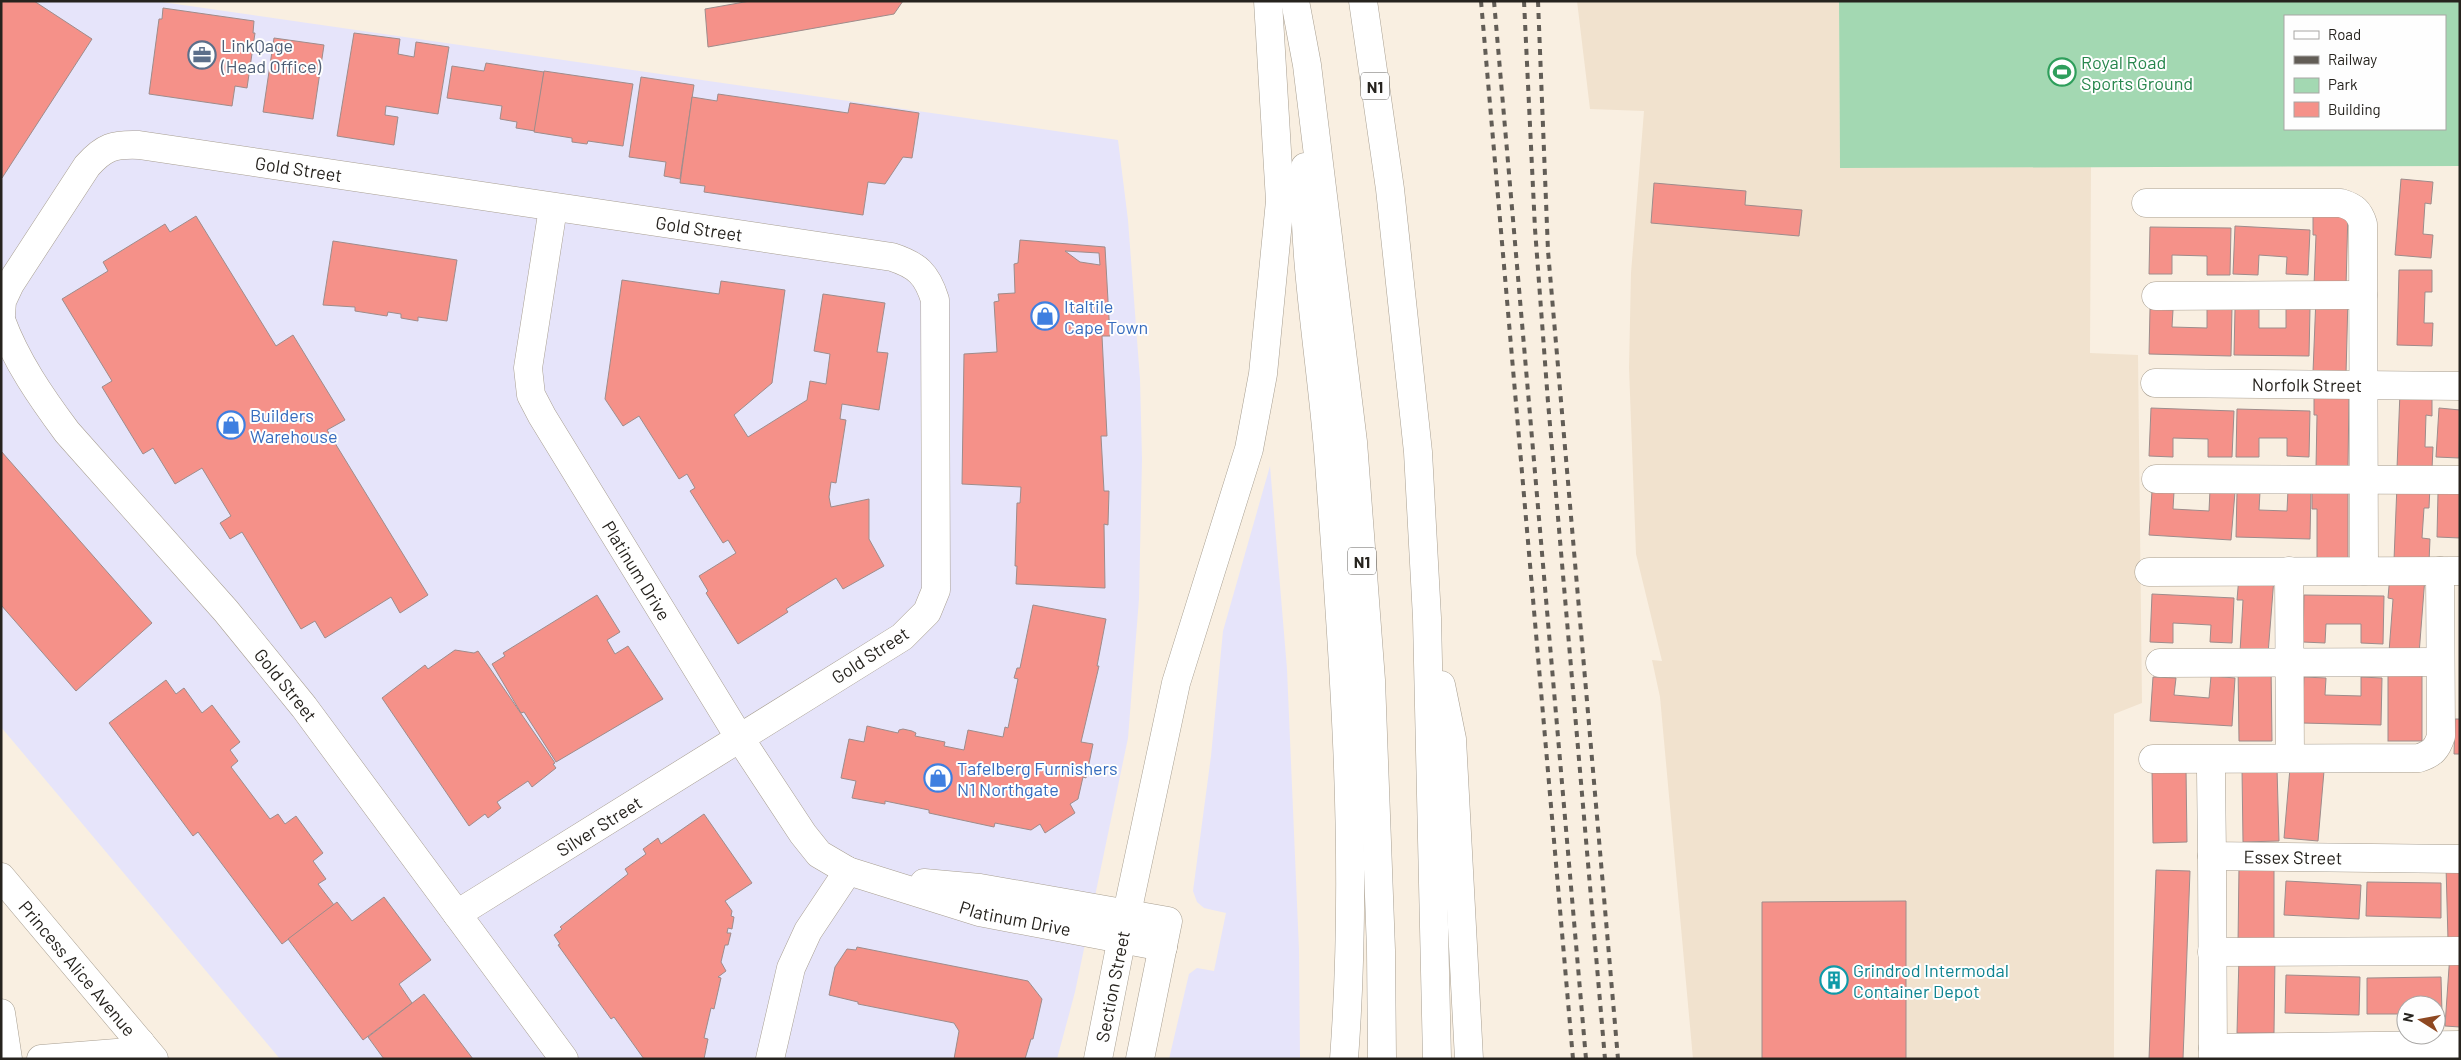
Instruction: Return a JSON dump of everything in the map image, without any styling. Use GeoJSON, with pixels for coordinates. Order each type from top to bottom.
{"type":"FeatureCollection","features":[{"type":"Feature","properties":{"kind":"main road","name":"Section Street"},"geometry":{"type":"LineString","coordinates":[[1098,1059],[1124,926],[1176,683],[1248,449],[1263,374],[1280,200],[1268,1]]}},
{"type":"Feature","properties":{"kind":"main road","name":"N1"},"geometry":{"type":"LineString","coordinates":[[1296,1],[1307,66],[1352,442],[1371,680],[1381,950],[1382,1059]]}},
{"type":"Feature","properties":{"kind":"main road","name":"N1"},"geometry":{"type":"LineString","coordinates":[[1363,1],[1389,179],[1416,433],[1427,618],[1436,1059]]}},
{"type":"Feature","properties":{"kind":"main road"},"geometry":{"type":"LineString","coordinates":[[1307,66],[1304,218],[1329,461],[1350,805],[1349,991],[1344,1059]]}},
{"type":"Feature","properties":{"kind":"main road","name":"Gold Street"},"geometry":{"type":"LineString","coordinates":[[1,315],[2,301],[10,284],[87,166],[100,152],[118,144],[139,145],[892,257],[908,262],[919,270],[930,284],[935,300],[936,590],[927,612],[902,637],[739,737]]}},
{"type":"Feature","properties":{"kind":"main road"},"geometry":{"type":"LineString","coordinates":[[2146,203],[2341,203],[2352,206],[2360,214],[2363,224],[2364,571]]}},
{"type":"Feature","properties":{"kind":"main road","name":"Platinum Drive"},"geometry":{"type":"LineString","coordinates":[[553,208],[528,368],[531,395],[542,416],[739,737],[803,834],[819,854],[859,874],[980,888],[1124,926],[1166,934],[1140,1059]]}},
{"type":"Feature","properties":{"kind":"main road"},"geometry":{"type":"LineString","coordinates":[[2156,296],[2363,295]]}},
{"type":"Feature","properties":{"kind":"main road","name":"Gold Street"},"geometry":{"type":"LineString","coordinates":[[1,320],[9,342],[40,393],[68,432],[226,611],[304,707],[564,1059]]}},
{"type":"Feature","properties":{"kind":"main road","name":"Norfolk Street"},"geometry":{"type":"LineString","coordinates":[[2155,383],[2460,386]]}},
{"type":"Feature","properties":{"kind":"main road"},"geometry":{"type":"LineString","coordinates":[[2156,479],[2460,480]]}},
{"type":"Feature","properties":{"kind":"main road"},"geometry":{"type":"LineString","coordinates":[[2149,572],[2450,571],[2440,662],[2450,698],[2438,747],[2430,755],[2419,758],[2153,759]]}},
{"type":"Feature","properties":{"kind":"main road"},"geometry":{"type":"LineString","coordinates":[[2289,572],[2290,758]]}},
{"type":"Feature","properties":{"kind":"main road"},"geometry":{"type":"LineString","coordinates":[[1427,618],[1452,739],[1469,1059]]}},
{"type":"Feature","properties":{"kind":"main road"},"geometry":{"type":"LineString","coordinates":[[2160,663],[2440,662]]}},
{"type":"Feature","properties":{"kind":"main road","name":"Silver Street"},"geometry":{"type":"LineString","coordinates":[[457,914],[739,737]]}},
{"type":"Feature","properties":{"kind":"main road"},"geometry":{"type":"LineString","coordinates":[[2211,772],[2213,1054],[2460,1045]]}},
{"type":"Feature","properties":{"kind":"main road","name":"Essex Street"},"geometry":{"type":"LineString","coordinates":[[2212,856],[2460,859]]}},
{"type":"Feature","properties":{"kind":"main road"},"geometry":{"type":"LineString","coordinates":[[770,1059],[790,968],[808,931],[859,874]]}},
{"type":"Feature","properties":{"kind":"main road","name":"Princess Alice Avenue"},"geometry":{"type":"LineString","coordinates":[[1,877],[147,1050]]}},
{"type":"Feature","properties":{"kind":"main road"},"geometry":{"type":"LineString","coordinates":[[2212,952],[2460,951]]}},
{"type":"Feature","properties":{"kind":"main road"},"geometry":{"type":"LineString","coordinates":[[1,1013],[8,1059]]}},
{"type":"Feature","properties":{"kind":"main road"},"geometry":{"type":"LineString","coordinates":[[41,1059],[147,1050]]}},
{"type":"Feature","properties":{"kind":"shaded area"},"geometry":{"type":"Polygon","coordinates":[[[1,1],[155,1],[1118,140],[1128,220],[1140,379],[1142,459],[1139,599],[1128,738],[1075,992],[1057,1059],[280,1059],[1,727],[1,1]]]}},
{"type":"Feature","properties":{"kind":"shaded area"},"geometry":{"type":"Polygon","coordinates":[[[1577,1],[1839,1],[1840,167],[2091,167],[2090,353],[2138,355],[2142,703],[2114,714],[2114,1059],[1693,1059],[1660,697],[1652,660],[1662,661],[1636,554],[1629,368],[1631,273],[1644,111],[1590,109],[1577,1]]]}},
{"type":"Feature","properties":{"kind":"shaded area"},"geometry":{"type":"Polygon","coordinates":[[[1270,466],[1287,669],[1299,950],[1300,1059],[1169,1059],[1189,974],[1197,968],[1214,971],[1226,913],[1204,908],[1197,902],[1193,891],[1211,756],[1223,631],[1270,466]]]}},
{"type":"Feature","properties":{"kind":"green space","name":"Royal Road Sports Ground"},"geometry":{"type":"Polygon","coordinates":[[[1839,1],[2460,1],[2460,166],[1840,168],[1839,1]]]}},
{"type":"Feature","properties":{"kind":"building"},"geometry":{"type":"Polygon","coordinates":[[[1,1],[34,1],[92,39],[2,178],[1,1]]]}},
{"type":"Feature","properties":{"kind":"building"},"geometry":{"type":"Polygon","coordinates":[[[750,1],[903,1],[894,14],[708,47],[705,9],[750,1]]]}},
{"type":"Feature","properties":{"kind":"building"},"geometry":{"type":"Polygon","coordinates":[[[163,8],[254,21],[253,33],[255,33],[247,88],[235,86],[232,106],[149,94],[159,19],[162,19],[163,8]]]}},
{"type":"Feature","properties":{"kind":"building"},"geometry":{"type":"Polygon","coordinates":[[[354,33],[400,39],[398,54],[414,57],[416,42],[449,47],[438,114],[386,106],[385,115],[398,117],[394,145],[337,136],[354,33]]]}},
{"type":"Feature","properties":{"kind":"building"},"geometry":{"type":"Polygon","coordinates":[[[274,38],[324,45],[313,119],[263,112],[274,38]]]}},
{"type":"Feature","properties":{"kind":"building"},"geometry":{"type":"Polygon","coordinates":[[[486,63],[544,72],[535,131],[516,128],[517,122],[500,119],[502,106],[447,98],[452,66],[484,71],[486,63]]]}},
{"type":"Feature","properties":{"kind":"building"},"geometry":{"type":"Polygon","coordinates":[[[544,71],[633,84],[623,146],[588,141],[587,144],[572,142],[572,138],[534,132],[544,71]]]}},
{"type":"Feature","properties":{"kind":"building"},"geometry":{"type":"Polygon","coordinates":[[[641,77],[694,85],[680,179],[664,176],[666,162],[629,157],[641,77]]]}},
{"type":"Feature","properties":{"kind":"building"},"geometry":{"type":"Polygon","coordinates":[[[718,94],[848,113],[850,103],[919,113],[912,158],[903,157],[885,184],[868,182],[863,215],[704,192],[705,186],[680,183],[692,97],[717,101],[718,94]]]}},
{"type":"Feature","properties":{"kind":"building"},"geometry":{"type":"Polygon","coordinates":[[[2401,179],[2433,182],[2431,204],[2425,203],[2423,234],[2433,235],[2431,258],[2395,255],[2401,179]]]}},
{"type":"Feature","properties":{"kind":"building"},"geometry":{"type":"Polygon","coordinates":[[[1654,183],[1746,191],[1745,205],[1802,210],[1799,236],[1651,223],[1654,183]]]}},
{"type":"Feature","properties":{"kind":"building"},"geometry":{"type":"Polygon","coordinates":[[[2313,210],[2348,211],[2346,287],[2314,286],[2316,235],[2313,235],[2313,210]]]}},
{"type":"Feature","properties":{"kind":"building","name":"Builders Warehouse"},"geometry":{"type":"Polygon","coordinates":[[[196,216],[276,346],[293,335],[345,420],[327,430],[428,595],[400,613],[391,597],[325,638],[315,621],[301,629],[242,532],[230,539],[220,523],[231,516],[202,468],[175,484],[153,448],[143,454],[102,387],[112,381],[62,299],[108,271],[103,262],[165,224],[170,232],[196,216]]]}},
{"type":"Feature","properties":{"kind":"building"},"geometry":{"type":"Polygon","coordinates":[[[2235,226],[2310,230],[2308,275],[2286,274],[2287,257],[2259,255],[2258,275],[2233,274],[2235,226]]]}},
{"type":"Feature","properties":{"kind":"building"},"geometry":{"type":"Polygon","coordinates":[[[2150,227],[2231,228],[2230,275],[2207,275],[2207,256],[2172,255],[2172,274],[2149,274],[2150,227]]]}},
{"type":"Feature","properties":{"kind":"building"},"geometry":{"type":"Polygon","coordinates":[[[1020,240],[1105,247],[1110,336],[1102,336],[1107,436],[1101,436],[1104,491],[1109,491],[1108,525],[1104,524],[1105,588],[1016,584],[1017,503],[1020,503],[1021,487],[962,484],[964,354],[997,352],[994,302],[999,301],[998,294],[1015,293],[1014,264],[1018,263],[1020,240]],[[1065,251],[1080,262],[1100,265],[1099,253],[1065,251]]]}},
{"type":"Feature","properties":{"kind":"building"},"geometry":{"type":"Polygon","coordinates":[[[333,241],[457,260],[447,321],[418,317],[418,321],[401,318],[401,314],[388,312],[387,316],[355,311],[355,307],[323,305],[333,241]]]}},
{"type":"Feature","properties":{"kind":"building"},"geometry":{"type":"Polygon","coordinates":[[[2399,270],[2432,270],[2432,292],[2425,292],[2424,323],[2433,323],[2432,346],[2397,345],[2399,270]]]}},
{"type":"Feature","properties":{"kind":"building"},"geometry":{"type":"Polygon","coordinates":[[[622,280],[719,294],[721,281],[785,290],[772,383],[734,415],[748,437],[807,400],[810,381],[826,384],[830,354],[814,351],[823,294],[885,303],[877,352],[888,353],[879,410],[842,404],[840,419],[846,420],[836,483],[831,482],[829,497],[831,507],[869,499],[869,539],[884,566],[843,589],[836,578],[786,609],[788,612],[738,644],[706,593],[708,591],[699,576],[736,553],[728,540],[723,543],[690,491],[695,488],[687,474],[679,479],[639,416],[623,426],[605,399],[622,280]]]}},
{"type":"Feature","properties":{"kind":"building"},"geometry":{"type":"Polygon","coordinates":[[[2316,297],[2348,298],[2346,374],[2313,372],[2316,297]]]}},
{"type":"Feature","properties":{"kind":"building"},"geometry":{"type":"Polygon","coordinates":[[[2207,307],[2232,308],[2231,356],[2149,354],[2150,309],[2173,310],[2172,327],[2207,328],[2207,307]]]}},
{"type":"Feature","properties":{"kind":"building"},"geometry":{"type":"Polygon","coordinates":[[[2235,309],[2259,309],[2259,328],[2286,328],[2286,309],[2310,309],[2309,356],[2234,355],[2235,309]]]}},
{"type":"Feature","properties":{"kind":"building"},"geometry":{"type":"Polygon","coordinates":[[[2314,392],[2349,392],[2348,468],[2316,468],[2317,415],[2314,415],[2314,392]]]}},
{"type":"Feature","properties":{"kind":"building"},"geometry":{"type":"Polygon","coordinates":[[[2400,392],[2432,394],[2432,416],[2426,415],[2425,447],[2433,447],[2432,469],[2397,468],[2400,392]]]}},
{"type":"Feature","properties":{"kind":"building"},"geometry":{"type":"Polygon","coordinates":[[[2151,408],[2234,411],[2232,457],[2208,457],[2208,439],[2173,438],[2173,457],[2149,456],[2151,408]]]}},
{"type":"Feature","properties":{"kind":"building"},"geometry":{"type":"Polygon","coordinates":[[[2439,408],[2460,410],[2459,458],[2436,457],[2439,408]]]}},
{"type":"Feature","properties":{"kind":"building"},"geometry":{"type":"Polygon","coordinates":[[[2237,409],[2310,411],[2309,457],[2287,456],[2287,438],[2259,438],[2259,457],[2236,457],[2237,409]]]}},
{"type":"Feature","properties":{"kind":"building"},"geometry":{"type":"Polygon","coordinates":[[[1,451],[152,623],[76,691],[1,605],[1,451]]]}},
{"type":"Feature","properties":{"kind":"building"},"geometry":{"type":"Polygon","coordinates":[[[2312,484],[2348,484],[2348,560],[2317,560],[2317,509],[2312,509],[2312,484]]]}},
{"type":"Feature","properties":{"kind":"building"},"geometry":{"type":"Polygon","coordinates":[[[2397,485],[2430,486],[2429,508],[2424,508],[2422,538],[2430,539],[2429,562],[2394,560],[2397,485]]]}},
{"type":"Feature","properties":{"kind":"building"},"geometry":{"type":"Polygon","coordinates":[[[2210,490],[2235,492],[2231,540],[2149,535],[2152,491],[2174,492],[2173,509],[2209,511],[2210,490]]]}},
{"type":"Feature","properties":{"kind":"building"},"geometry":{"type":"Polygon","coordinates":[[[2288,490],[2311,491],[2310,539],[2236,537],[2237,492],[2260,492],[2259,510],[2287,511],[2288,490]]]}},
{"type":"Feature","properties":{"kind":"building"},"geometry":{"type":"Polygon","coordinates":[[[2438,493],[2460,493],[2460,538],[2437,537],[2438,493]]]}},
{"type":"Feature","properties":{"kind":"building"},"geometry":{"type":"Polygon","coordinates":[[[2390,574],[2425,577],[2419,654],[2389,652],[2393,599],[2388,598],[2390,574]]]}},
{"type":"Feature","properties":{"kind":"building"},"geometry":{"type":"Polygon","coordinates":[[[2239,576],[2274,578],[2268,654],[2240,652],[2243,600],[2237,600],[2239,576]]]}},
{"type":"Feature","properties":{"kind":"building"},"geometry":{"type":"Polygon","coordinates":[[[2152,594],[2234,598],[2232,643],[2210,642],[2211,625],[2173,623],[2173,643],[2150,642],[2152,594]]]}},
{"type":"Feature","properties":{"kind":"building"},"geometry":{"type":"Polygon","coordinates":[[[597,595],[620,632],[607,640],[615,654],[628,646],[663,699],[556,762],[524,712],[521,713],[492,664],[505,656],[503,653],[597,595]]]}},
{"type":"Feature","properties":{"kind":"building"},"geometry":{"type":"Polygon","coordinates":[[[2304,595],[2384,596],[2383,644],[2361,643],[2361,624],[2326,624],[2325,643],[2303,642],[2304,595]]]}},
{"type":"Feature","properties":{"kind":"building"},"geometry":{"type":"Polygon","coordinates":[[[1033,605],[1106,619],[1097,666],[1099,666],[1081,742],[1093,744],[1086,778],[1083,777],[1078,799],[1070,804],[1075,813],[1045,833],[1040,824],[1031,830],[995,823],[994,827],[885,801],[885,804],[852,798],[856,781],[841,778],[849,739],[864,742],[867,726],[898,733],[899,730],[903,729],[912,731],[916,733],[915,736],[945,742],[944,746],[964,750],[968,730],[1003,737],[1005,727],[1008,728],[1018,679],[1014,678],[1017,668],[1020,668],[1033,605]]]}},
{"type":"Feature","properties":{"kind":"building"},"geometry":{"type":"Polygon","coordinates":[[[455,650],[474,653],[478,651],[555,763],[553,764],[556,768],[532,787],[528,781],[497,802],[501,808],[488,818],[485,814],[469,826],[382,698],[425,665],[428,669],[455,650]]]}},
{"type":"Feature","properties":{"kind":"building"},"geometry":{"type":"Polygon","coordinates":[[[2238,665],[2271,665],[2272,741],[2239,741],[2238,665]]]}},
{"type":"Feature","properties":{"kind":"building"},"geometry":{"type":"Polygon","coordinates":[[[2388,666],[2422,666],[2422,741],[2388,741],[2388,666]]]}},
{"type":"Feature","properties":{"kind":"building"},"geometry":{"type":"Polygon","coordinates":[[[2211,676],[2235,678],[2232,726],[2150,721],[2153,677],[2176,678],[2174,695],[2209,698],[2211,676]]]}},
{"type":"Feature","properties":{"kind":"building"},"geometry":{"type":"Polygon","coordinates":[[[2304,677],[2326,678],[2325,695],[2361,696],[2361,677],[2382,678],[2381,725],[2302,723],[2304,677]]]}},
{"type":"Feature","properties":{"kind":"building"},"geometry":{"type":"Polygon","coordinates":[[[166,680],[176,694],[184,688],[202,713],[212,705],[240,742],[230,750],[238,761],[231,767],[270,819],[278,814],[285,824],[296,816],[323,853],[313,861],[326,879],[318,884],[334,905],[282,944],[198,832],[193,836],[109,723],[166,680]]]}},
{"type":"Feature","properties":{"kind":"building"},"geometry":{"type":"Polygon","coordinates":[[[2455,719],[2460,719],[2460,754],[2454,754],[2455,719]]]}},
{"type":"Feature","properties":{"kind":"building"},"geometry":{"type":"Polygon","coordinates":[[[2277,768],[2279,841],[2243,842],[2242,769],[2277,768]]]}},
{"type":"Feature","properties":{"kind":"building"},"geometry":{"type":"Polygon","coordinates":[[[2290,768],[2324,771],[2318,841],[2284,838],[2290,768]]]}},
{"type":"Feature","properties":{"kind":"building"},"geometry":{"type":"Polygon","coordinates":[[[2152,769],[2186,769],[2187,842],[2153,843],[2152,769]]]}},
{"type":"Feature","properties":{"kind":"building"},"geometry":{"type":"Polygon","coordinates":[[[704,814],[752,883],[725,901],[732,911],[731,916],[734,917],[732,929],[728,928],[727,933],[731,933],[728,945],[725,945],[721,962],[726,971],[718,977],[721,978],[714,1009],[711,1008],[704,1038],[708,1039],[704,1059],[644,1059],[614,1017],[611,1019],[558,945],[560,944],[554,935],[562,929],[560,927],[628,874],[625,869],[646,854],[643,849],[658,838],[661,844],[704,814]]]}},
{"type":"Feature","properties":{"kind":"building"},"geometry":{"type":"Polygon","coordinates":[[[2239,866],[2274,866],[2274,943],[2238,944],[2239,866]]]}},
{"type":"Feature","properties":{"kind":"building"},"geometry":{"type":"Polygon","coordinates":[[[2446,866],[2460,866],[2460,939],[2448,940],[2446,866]]]}},
{"type":"Feature","properties":{"kind":"building"},"geometry":{"type":"Polygon","coordinates":[[[2156,870],[2190,871],[2183,1059],[2149,1059],[2156,870]]]}},
{"type":"Feature","properties":{"kind":"building"},"geometry":{"type":"Polygon","coordinates":[[[2286,881],[2361,885],[2359,919],[2284,915],[2286,881]]]}},
{"type":"Feature","properties":{"kind":"building"},"geometry":{"type":"Polygon","coordinates":[[[2367,882],[2441,883],[2441,918],[2366,916],[2367,882]]]}},
{"type":"Feature","properties":{"kind":"building"},"geometry":{"type":"Polygon","coordinates":[[[384,897],[431,960],[399,984],[412,1003],[363,1040],[288,939],[337,902],[352,921],[384,897]]]}},
{"type":"Feature","properties":{"kind":"building","name":"Grindrod Intermodal Container Depot"},"geometry":{"type":"Polygon","coordinates":[[[1906,901],[1906,1059],[1762,1059],[1762,902],[1906,901]]]}},
{"type":"Feature","properties":{"kind":"building"},"geometry":{"type":"Polygon","coordinates":[[[857,947],[1028,981],[1042,999],[1033,1039],[1031,1039],[1025,1059],[954,1059],[959,1031],[954,1023],[858,1004],[858,1002],[829,995],[835,967],[847,949],[856,950],[857,947]]]}},
{"type":"Feature","properties":{"kind":"building"},"geometry":{"type":"Polygon","coordinates":[[[2450,953],[2460,954],[2460,1027],[2446,1026],[2450,953]]]}},
{"type":"Feature","properties":{"kind":"building"},"geometry":{"type":"Polygon","coordinates":[[[2239,957],[2275,957],[2274,1033],[2237,1033],[2239,957]]]}},
{"type":"Feature","properties":{"kind":"building"},"geometry":{"type":"Polygon","coordinates":[[[2286,975],[2360,977],[2359,1015],[2285,1013],[2286,975]]]}},
{"type":"Feature","properties":{"kind":"building"},"geometry":{"type":"Polygon","coordinates":[[[2441,977],[2442,995],[2396,995],[2396,1014],[2367,1014],[2367,978],[2441,977]]]}},
{"type":"Feature","properties":{"kind":"building"},"geometry":{"type":"Polygon","coordinates":[[[424,994],[473,1059],[384,1059],[368,1037],[424,994]]]}},
{"type":"Feature","properties":{"kind":"railway"},"geometry":{"type":"LineString","coordinates":[[1481,1],[1573,1059]]}},
{"type":"Feature","properties":{"kind":"railway"},"geometry":{"type":"LineString","coordinates":[[1494,1],[1586,1059]]}},
{"type":"Feature","properties":{"kind":"railway"},"geometry":{"type":"LineString","coordinates":[[1524,1],[1535,229],[1548,402],[1605,1059]]}},
{"type":"Feature","properties":{"kind":"railway"},"geometry":{"type":"LineString","coordinates":[[1538,1],[1548,251],[1618,1059]]}},
{"type":"Feature","properties":{"kind":"place","name":"LinkQage (Head Office)"},"geometry":{"type":"Point","coordinates":[202,55]}},
{"type":"Feature","properties":{"kind":"place","name":"Royal Road Sports Ground"},"geometry":{"type":"Point","coordinates":[2062,72]}},
{"type":"Feature","properties":{"kind":"place","name":"Italtile Cape Town"},"geometry":{"type":"Point","coordinates":[1045,316]}},
{"type":"Feature","properties":{"kind":"place","name":"Builders Warehouse"},"geometry":{"type":"Point","coordinates":[231,425]}},
{"type":"Feature","properties":{"kind":"place","name":"Tafelberg Furnishers N1 Northgate"},"geometry":{"type":"Point","coordinates":[938,778]}},
{"type":"Feature","properties":{"kind":"place","name":"Grindrod Intermodal Container Depot"},"geometry":{"type":"Point","coordinates":[1834,980]}}]}
